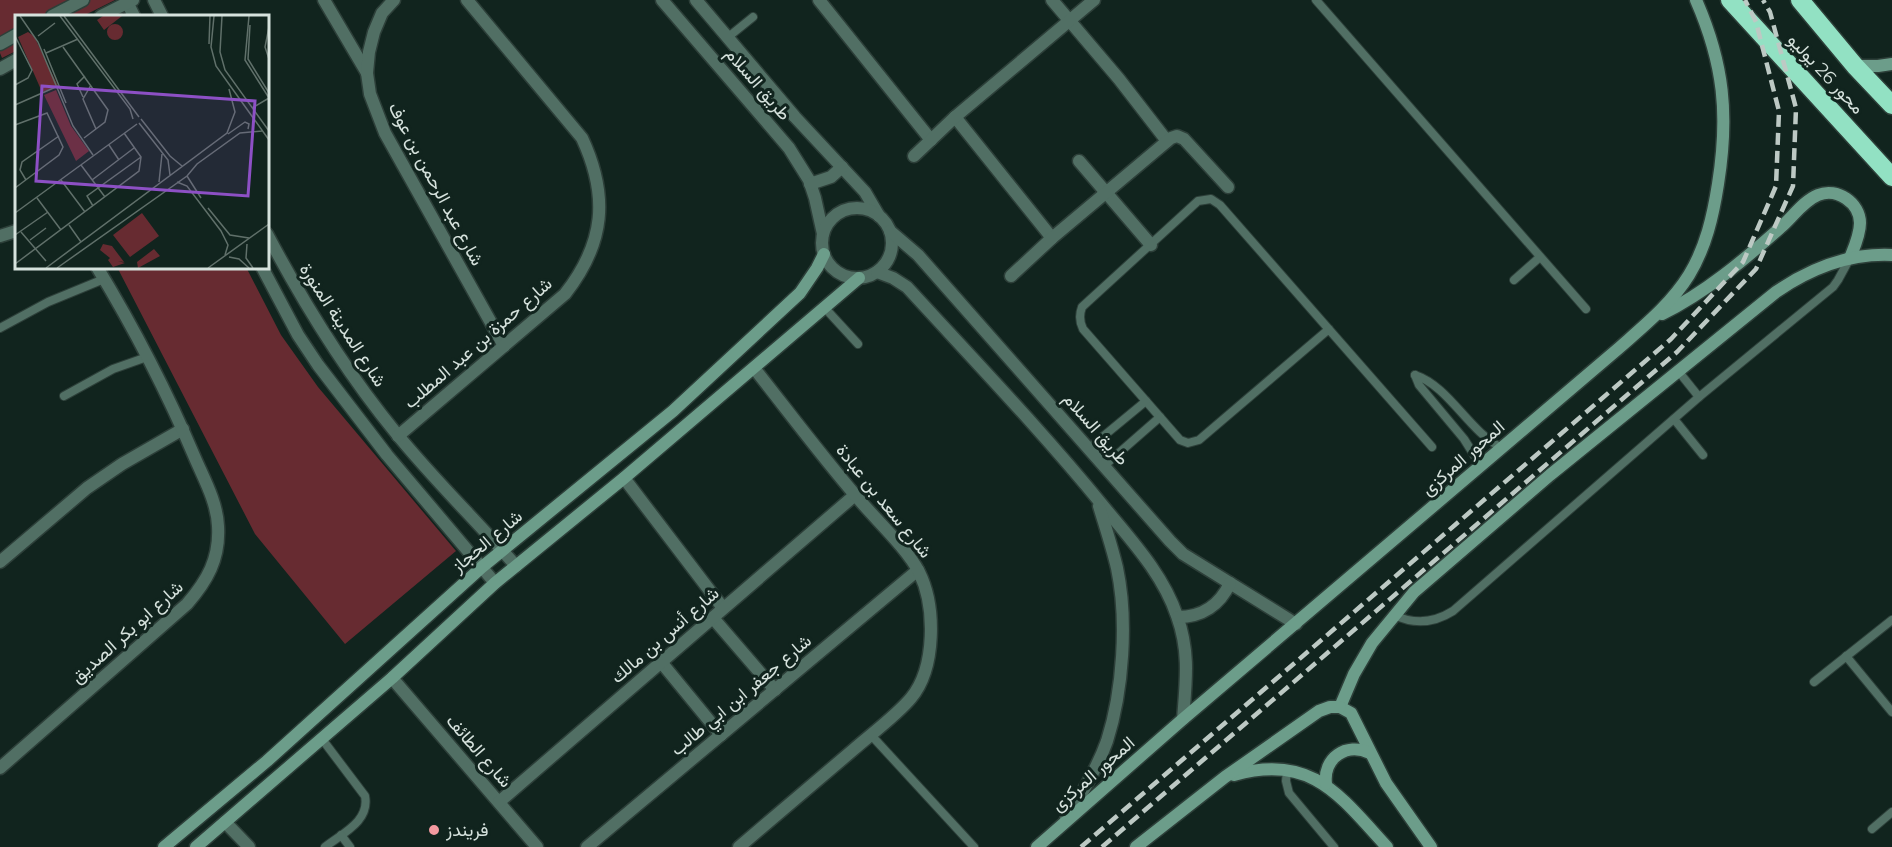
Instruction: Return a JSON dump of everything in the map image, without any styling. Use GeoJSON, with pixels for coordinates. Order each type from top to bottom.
{"type":"FeatureCollection","features":[{"type":"Feature","properties":{"kind":"highway","name":"محور 26 يوليو"},"geometry":{"type":"LineString","coordinates":[[1730,0],[1892,177]]}},
{"type":"Feature","properties":{"kind":"highway","name":"محور 26 يوليو"},"geometry":{"type":"LineString","coordinates":[[1800,0],[1855,66],[1892,105]]}},
{"type":"Feature","properties":{"kind":"main road","name":"المحور المركزى"},"geometry":{"type":"LineString","coordinates":[[1037,847],[1183,719],[1654,317],[1679,290],[1698,258],[1711,224],[1722,161],[1724,113],[1722,87],[1711,38],[1696,0]]}},
{"type":"Feature","properties":{"kind":"main road"},"geometry":{"type":"LineString","coordinates":[[1855,66],[1892,64]]}},
{"type":"Feature","properties":{"kind":"main road"},"geometry":{"type":"LineString","coordinates":[[1654,317],[1684,302],[1714,282],[1818,195],[1838,194],[1847,198],[1854,205],[1860,223],[1850,258]]}},
{"type":"Feature","properties":{"kind":"main road","name":"شارع الحجاز"},"geometry":{"type":"LineString","coordinates":[[164,847],[267,761],[482,567],[673,411],[790,304],[811,278],[824,254]]}},
{"type":"Feature","properties":{"kind":"main road"},"geometry":{"type":"LineString","coordinates":[[1340,707],[1362,658],[1414,592],[1542,482],[1792,281],[1827,264],[1850,258],[1866,255],[1892,255]]}},
{"type":"Feature","properties":{"kind":"main road","name":"شارع الحجاز"},"geometry":{"type":"LineString","coordinates":[[196,847],[392,678],[495,584],[624,478],[859,278]]}},
{"type":"Feature","properties":{"kind":"main road"},"geometry":{"type":"LineString","coordinates":[[1136,847],[1225,777],[1318,711],[1340,707],[1351,713],[1381,776],[1431,847]]}},
{"type":"Feature","properties":{"kind":"main road"},"geometry":{"type":"LineString","coordinates":[[1326,784],[1326,771],[1337,754],[1357,749],[1370,753]]}},
{"type":"Feature","properties":{"kind":"main road"},"geometry":{"type":"LineString","coordinates":[[1225,777],[1266,768],[1307,775],[1326,784],[1387,847]]}},
{"type":"Feature","properties":{"kind":"street"},"geometry":{"type":"LineString","coordinates":[[54,15],[83,0]]}},
{"type":"Feature","properties":{"kind":"street"},"geometry":{"type":"LineString","coordinates":[[154,0],[162,15]]}},
{"type":"Feature","properties":{"kind":"street"},"geometry":{"type":"LineString","coordinates":[[324,0],[368,73]]}},
{"type":"Feature","properties":{"kind":"street","name":"شارع عبد الرحمن بن عوف"},"geometry":{"type":"LineString","coordinates":[[394,0],[382,13],[374,32],[369,52],[370,94],[385,133],[504,346]]}},
{"type":"Feature","properties":{"kind":"street","name":"شارع حمزة بن عبد المطلب"},"geometry":{"type":"LineString","coordinates":[[398,436],[565,294],[588,259],[599,219],[600,198],[597,177],[582,138],[467,0]]}},
{"type":"Feature","properties":{"kind":"street","name":"طريق السلام"},"geometry":{"type":"LineString","coordinates":[[662,0],[800,163],[810,184],[823,234]]}},
{"type":"Feature","properties":{"kind":"street","name":"طريق السلام"},"geometry":{"type":"LineString","coordinates":[[696,0],[795,117],[865,192],[879,216]]}},
{"type":"Feature","properties":{"kind":"street"},"geometry":{"type":"LineString","coordinates":[[819,0],[931,140]]}},
{"type":"Feature","properties":{"kind":"street"},"geometry":{"type":"LineString","coordinates":[[1052,0],[1119,79],[1167,141]]}},
{"type":"Feature","properties":{"kind":"street"},"geometry":{"type":"LineString","coordinates":[[914,156],[955,117],[1094,0]]}},
{"type":"Feature","properties":{"kind":"street"},"geometry":{"type":"LineString","coordinates":[[103,15],[128,1],[134,15]]}},
{"type":"Feature","properties":{"kind":"street"},"geometry":{"type":"LineString","coordinates":[[0,44],[15,36]]}},
{"type":"Feature","properties":{"kind":"street"},"geometry":{"type":"LineString","coordinates":[[0,69],[15,61]]}},
{"type":"Feature","properties":{"kind":"street"},"geometry":{"type":"LineString","coordinates":[[955,117],[1052,238]]}},
{"type":"Feature","properties":{"kind":"street"},"geometry":{"type":"LineString","coordinates":[[1011,276],[1106,192],[1167,141],[1177,136],[1184,139],[1228,187]]}},
{"type":"Feature","properties":{"kind":"street"},"geometry":{"type":"LineString","coordinates":[[1079,161],[1151,244]]}},
{"type":"Feature","properties":{"kind":"street"},"geometry":{"type":"LineString","coordinates":[[810,184],[831,177],[842,167]]}},
{"type":"Feature","properties":{"kind":"street"},"geometry":{"type":"LineString","coordinates":[[851,208],[871,210],[886,222],[890,231],[893,240],[892,249],[884,266],[877,273],[850,278],[834,270],[824,254],[823,234],[827,225],[841,212],[851,208]]}},
{"type":"Feature","properties":{"kind":"street"},"geometry":{"type":"LineString","coordinates":[[0,236],[15,231]]}},
{"type":"Feature","properties":{"kind":"street","name":"طريق السلام"},"geometry":{"type":"LineString","coordinates":[[890,231],[923,260],[1160,532],[1183,554],[1296,624]]}},
{"type":"Feature","properties":{"kind":"street","name":"شارع المدينة المنورة"},"geometry":{"type":"LineString","coordinates":[[268,236],[313,317],[365,395],[398,436],[516,566]]}},
{"type":"Feature","properties":{"kind":"street","name":"شارع ابو بكر الصديق"},"geometry":{"type":"LineString","coordinates":[[0,768],[179,612],[202,587],[215,557],[218,541],[216,509],[183,429],[147,357],[98,268]]}},
{"type":"Feature","properties":{"kind":"street"},"geometry":{"type":"LineString","coordinates":[[262,268],[286,315],[318,365],[387,456],[495,584]]}},
{"type":"Feature","properties":{"kind":"street"},"geometry":{"type":"LineString","coordinates":[[877,273],[893,278],[907,287],[1044,436],[1136,546],[1157,576],[1169,596],[1184,638],[1187,660],[1183,719]]}},
{"type":"Feature","properties":{"kind":"street","name":"شارع سعد بن عبادة"},"geometry":{"type":"LineString","coordinates":[[739,847],[911,698],[926,666],[930,646],[931,615],[925,585],[909,556],[855,495],[754,368]]}},
{"type":"Feature","properties":{"kind":"street"},"geometry":{"type":"LineString","coordinates":[[0,562],[87,488],[122,464],[183,429]]}},
{"type":"Feature","properties":{"kind":"street"},"geometry":{"type":"LineString","coordinates":[[624,478],[723,609]]}},
{"type":"Feature","properties":{"kind":"street","name":"شارع أنس بن مالك"},"geometry":{"type":"LineString","coordinates":[[499,802],[855,495]]}},
{"type":"Feature","properties":{"kind":"street"},"geometry":{"type":"LineString","coordinates":[[1063,824],[1090,781],[1107,741],[1115,705],[1121,659],[1122,610],[1117,568],[1097,499]]}},
{"type":"Feature","properties":{"kind":"street","name":"شارع جعفر ابن ابي طالب"},"geometry":{"type":"LineString","coordinates":[[587,847],[918,570]]}},
{"type":"Feature","properties":{"kind":"street"},"geometry":{"type":"LineString","coordinates":[[1178,618],[1194,616],[1210,609],[1222,598],[1230,583]]}},
{"type":"Feature","properties":{"kind":"street"},"geometry":{"type":"LineString","coordinates":[[712,618],[775,690]]}},
{"type":"Feature","properties":{"kind":"street"},"geometry":{"type":"LineString","coordinates":[[661,662],[721,735]]}},
{"type":"Feature","properties":{"kind":"street","name":"شارع الطائف"},"geometry":{"type":"LineString","coordinates":[[392,678],[537,847]]}},
{"type":"Feature","properties":{"kind":"street"},"geometry":{"type":"LineString","coordinates":[[225,822],[249,847]]}},
{"type":"Feature","properties":{"kind":"lane"},"geometry":{"type":"LineString","coordinates":[[1316,0],[1586,309]]}},
{"type":"Feature","properties":{"kind":"lane"},"geometry":{"type":"LineString","coordinates":[[727,38],[753,17]]}},
{"type":"Feature","properties":{"kind":"lane"},"geometry":{"type":"LineString","coordinates":[[1329,329],[1196,442],[1188,443],[1180,440],[1083,328],[1079,319],[1082,307],[1198,201],[1207,199],[1216,201],[1329,329],[1432,447]]}},
{"type":"Feature","properties":{"kind":"lane"},"geometry":{"type":"LineString","coordinates":[[1514,280],[1540,256]]}},
{"type":"Feature","properties":{"kind":"lane"},"geometry":{"type":"LineString","coordinates":[[1394,615],[1420,622],[1437,620],[1453,611],[1699,397],[1833,287],[1850,258]]}},
{"type":"Feature","properties":{"kind":"lane"},"geometry":{"type":"LineString","coordinates":[[0,328],[48,302],[104,279]]}},
{"type":"Feature","properties":{"kind":"lane"},"geometry":{"type":"LineString","coordinates":[[824,307],[858,344]]}},
{"type":"Feature","properties":{"kind":"lane"},"geometry":{"type":"LineString","coordinates":[[64,396],[113,369],[147,357]]}},
{"type":"Feature","properties":{"kind":"lane"},"geometry":{"type":"LineString","coordinates":[[1679,372],[1699,397]]}},
{"type":"Feature","properties":{"kind":"lane"},"geometry":{"type":"LineString","coordinates":[[1481,466],[1471,448],[1419,385],[1414,375],[1437,387],[1477,431],[1502,448]]}},
{"type":"Feature","properties":{"kind":"lane"},"geometry":{"type":"LineString","coordinates":[[1089,448],[1146,401]]}},
{"type":"Feature","properties":{"kind":"lane"},"geometry":{"type":"LineString","coordinates":[[1104,466],[1160,417]]}},
{"type":"Feature","properties":{"kind":"lane"},"geometry":{"type":"LineString","coordinates":[[1674,419],[1703,455]]}},
{"type":"Feature","properties":{"kind":"lane"},"geometry":{"type":"LineString","coordinates":[[1814,682],[1892,620]]}},
{"type":"Feature","properties":{"kind":"lane"},"geometry":{"type":"LineString","coordinates":[[1846,656],[1892,712]]}},
{"type":"Feature","properties":{"kind":"lane"},"geometry":{"type":"LineString","coordinates":[[871,735],[974,847]]}},
{"type":"Feature","properties":{"kind":"lane"},"geometry":{"type":"LineString","coordinates":[[322,739],[365,796],[367,804],[360,820],[325,847]]}},
{"type":"Feature","properties":{"kind":"lane"},"geometry":{"type":"LineString","coordinates":[[1287,770],[1286,782],[1289,793],[1334,847]]}},
{"type":"Feature","properties":{"kind":"lane"},"geometry":{"type":"LineString","coordinates":[[1872,829],[1892,812]]}},
{"type":"Feature","properties":{"kind":"lane"},"geometry":{"type":"LineString","coordinates":[[341,835],[350,847]]}},
{"type":"Feature","properties":{"kind":"shaded area"},"geometry":{"type":"Polygon","coordinates":[[[0,0],[115,0],[85,15],[15,15],[15,52],[2,58],[0,53],[0,0]]]}},
{"type":"Feature","properties":{"kind":"shaded area"},"geometry":{"type":"Polygon","coordinates":[[[118,268],[247,268],[281,335],[318,387],[456,551],[345,644],[255,534],[118,268]]]}},
{"type":"Feature","properties":{"kind":"railway"},"geometry":{"type":"LineString","coordinates":[[1081,847],[1671,339],[1743,262],[1776,186],[1779,111],[1756,22],[1745,0]]}},
{"type":"Feature","properties":{"kind":"railway"},"geometry":{"type":"LineString","coordinates":[[1102,847],[1677,352],[1756,269],[1793,186],[1796,108],[1770,12],[1763,0]]}},
{"type":"Feature","properties":{"kind":"place","name":"فريندز"},"geometry":{"type":"Point","coordinates":[434,830]}}]}
